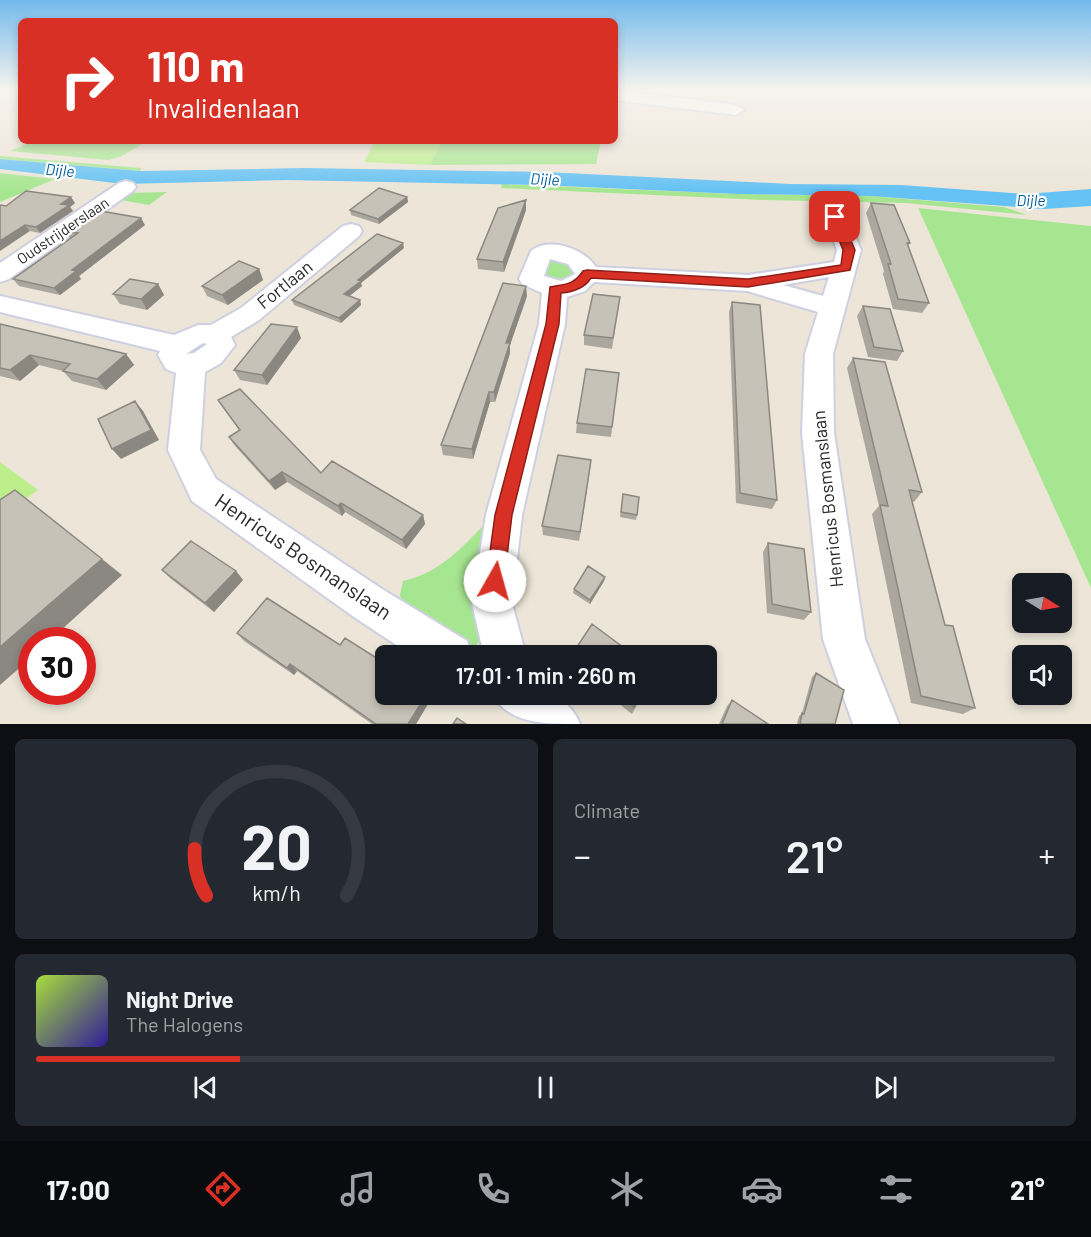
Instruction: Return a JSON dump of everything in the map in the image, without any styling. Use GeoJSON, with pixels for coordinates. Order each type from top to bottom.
{"type":"FeatureCollection","features":[{"type":"Feature","properties":{"kind":"street","name":"Oudstrijderslaan"},"geometry":{"type":"LineString","coordinates":[[0,274],[126,187]]}},
{"type":"Feature","properties":{"kind":"street","name":"Henricus Bosmanslaan"},"geometry":{"type":"LineString","coordinates":[[830,203],[849,250],[846,267],[819,354],[818,432],[844,639],[876,724]]}},
{"type":"Feature","properties":{"kind":"street","name":"Fortlaan"},"geometry":{"type":"LineString","coordinates":[[184,355],[207,360],[219,350],[220,340],[216,334],[250,314],[351,231]]}},
{"type":"Feature","properties":{"kind":"street"},"geometry":{"type":"LineString","coordinates":[[544,252],[555,252],[578,260],[585,266],[587,274],[582,283],[570,289],[555,290],[531,279],[539,256],[544,252]]}},
{"type":"Feature","properties":{"kind":"street"},"geometry":{"type":"LineString","coordinates":[[587,274],[748,283],[846,267]]}},
{"type":"Feature","properties":{"kind":"street"},"geometry":{"type":"LineString","coordinates":[[748,283],[833,308]]}},
{"type":"Feature","properties":{"kind":"street"},"geometry":{"type":"LineString","coordinates":[[502,645],[492,603],[504,515],[552,324],[555,290]]}},
{"type":"Feature","properties":{"kind":"street"},"geometry":{"type":"LineString","coordinates":[[0,304],[184,355]]}},
{"type":"Feature","properties":{"kind":"street","name":"Henricus Bosmanslaan"},"geometry":{"type":"LineString","coordinates":[[184,355],[184,450],[204,490],[368,603],[435,645]]}},
{"type":"Feature","properties":{"kind":"street"},"geometry":{"type":"LineString","coordinates":[[529,705],[557,724]]}},
{"type":"Feature","properties":{"kind":"green space"},"geometry":{"type":"Polygon","coordinates":[[[27,144],[142,144],[120,157],[108,160],[10,151],[27,144]]]}},
{"type":"Feature","properties":{"kind":"green space"},"geometry":{"type":"Polygon","coordinates":[[[373,144],[440,144],[430,165],[364,162],[373,144]]]}},
{"type":"Feature","properties":{"kind":"green space"},"geometry":{"type":"Polygon","coordinates":[[[440,144],[600,144],[596,164],[430,165],[440,144]]]}},
{"type":"Feature","properties":{"kind":"green space"},"geometry":{"type":"Polygon","coordinates":[[[0,156],[141,168],[140,171],[0,159],[0,156]]]}},
{"type":"Feature","properties":{"kind":"green space"},"geometry":{"type":"Polygon","coordinates":[[[0,173],[55,179],[0,202],[0,173]]]}},
{"type":"Feature","properties":{"kind":"green space"},"geometry":{"type":"Polygon","coordinates":[[[502,184],[738,194],[871,196],[1004,207],[1027,215],[906,203],[763,200],[501,188],[502,184]]]}},
{"type":"Feature","properties":{"kind":"green space"},"geometry":{"type":"Polygon","coordinates":[[[167,192],[149,205],[121,200],[130,193],[167,192]]]}},
{"type":"Feature","properties":{"kind":"green space"},"geometry":{"type":"Polygon","coordinates":[[[918,208],[1091,226],[1091,588],[918,208]]]}},
{"type":"Feature","properties":{"kind":"green space"},"geometry":{"type":"Polygon","coordinates":[[[549,257],[576,267],[575,275],[565,282],[543,280],[549,257]]]}},
{"type":"Feature","properties":{"kind":"green space"},"geometry":{"type":"Polygon","coordinates":[[[0,462],[38,490],[0,518],[0,462]]]}},
{"type":"Feature","properties":{"kind":"green space"},"geometry":{"type":"Polygon","coordinates":[[[492,516],[481,639],[476,645],[459,645],[403,608],[400,595],[403,581],[429,571],[462,547],[492,516]]]}},
{"type":"Feature","properties":{"kind":"water","name":"Dijle"},"geometry":{"type":"Polygon","coordinates":[[[0,159],[140,171],[305,168],[546,172],[790,184],[901,185],[1026,194],[1091,189],[1091,206],[1044,209],[871,196],[738,194],[541,185],[286,180],[123,184],[0,169],[0,159]]]}},
{"type":"Feature","properties":{"kind":"building"},"geometry":{"type":"Polygon","coordinates":[[[379,188],[407,197],[378,219],[350,210],[379,188]]]}},
{"type":"Feature","properties":{"kind":"building"},"geometry":{"type":"Polygon","coordinates":[[[26,191],[71,197],[61,204],[69,205],[36,227],[25,225],[0,241],[0,206],[6,206],[26,191]]]}},
{"type":"Feature","properties":{"kind":"building"},"geometry":{"type":"Polygon","coordinates":[[[526,200],[503,262],[477,259],[498,208],[526,200]]]}},
{"type":"Feature","properties":{"kind":"building"},"geometry":{"type":"Polygon","coordinates":[[[871,203],[894,205],[910,243],[907,243],[929,303],[898,299],[888,264],[891,264],[871,203]]]}},
{"type":"Feature","properties":{"kind":"building"},"geometry":{"type":"Polygon","coordinates":[[[95,210],[141,218],[72,270],[76,271],[54,288],[13,279],[78,233],[65,231],[95,210]]]}},
{"type":"Feature","properties":{"kind":"building"},"geometry":{"type":"Polygon","coordinates":[[[377,234],[403,243],[344,294],[360,300],[339,318],[292,300],[377,234]]]}},
{"type":"Feature","properties":{"kind":"building"},"geometry":{"type":"Polygon","coordinates":[[[239,261],[259,269],[222,295],[202,286],[239,261]]]}},
{"type":"Feature","properties":{"kind":"building"},"geometry":{"type":"Polygon","coordinates":[[[130,279],[158,284],[141,299],[113,294],[130,279]]]}},
{"type":"Feature","properties":{"kind":"building"},"geometry":{"type":"Polygon","coordinates":[[[503,283],[526,286],[506,343],[510,343],[494,392],[489,392],[472,449],[441,445],[503,283]]]}},
{"type":"Feature","properties":{"kind":"building"},"geometry":{"type":"Polygon","coordinates":[[[593,294],[620,297],[613,338],[584,335],[593,294]]]}},
{"type":"Feature","properties":{"kind":"building"},"geometry":{"type":"Polygon","coordinates":[[[732,302],[760,305],[777,500],[740,493],[732,302]]]}},
{"type":"Feature","properties":{"kind":"building"},"geometry":{"type":"Polygon","coordinates":[[[863,306],[890,309],[903,351],[874,347],[863,306]]]}},
{"type":"Feature","properties":{"kind":"building"},"geometry":{"type":"Polygon","coordinates":[[[0,324],[126,354],[97,379],[63,371],[70,364],[30,355],[10,370],[0,368],[0,324]]]}},
{"type":"Feature","properties":{"kind":"building"},"geometry":{"type":"Polygon","coordinates":[[[271,324],[297,327],[262,375],[234,370],[271,324]]]}},
{"type":"Feature","properties":{"kind":"building"},"geometry":{"type":"Polygon","coordinates":[[[853,358],[885,362],[922,492],[909,490],[945,625],[953,626],[975,708],[921,696],[880,505],[888,506],[853,358]]]}},
{"type":"Feature","properties":{"kind":"building"},"geometry":{"type":"Polygon","coordinates":[[[586,369],[619,373],[612,427],[577,423],[586,369]]]}},
{"type":"Feature","properties":{"kind":"building"},"geometry":{"type":"Polygon","coordinates":[[[240,389],[321,473],[332,461],[423,515],[402,540],[341,503],[338,506],[282,472],[269,481],[229,437],[240,430],[218,400],[240,389]]]}},
{"type":"Feature","properties":{"kind":"building"},"geometry":{"type":"Polygon","coordinates":[[[135,401],[151,430],[112,449],[98,419],[135,401]]]}},
{"type":"Feature","properties":{"kind":"building"},"geometry":{"type":"Polygon","coordinates":[[[558,455],[591,460],[580,532],[542,526],[558,455]]]}},
{"type":"Feature","properties":{"kind":"building"},"geometry":{"type":"Polygon","coordinates":[[[15,490],[102,559],[23,627],[18,627],[18,631],[0,647],[0,500],[15,490]]]}},
{"type":"Feature","properties":{"kind":"building"},"geometry":{"type":"Polygon","coordinates":[[[623,494],[639,497],[637,515],[621,512],[623,494]]]}},
{"type":"Feature","properties":{"kind":"building"},"geometry":{"type":"Polygon","coordinates":[[[191,541],[236,571],[205,603],[162,570],[191,541]]]}},
{"type":"Feature","properties":{"kind":"building"},"geometry":{"type":"Polygon","coordinates":[[[768,543],[804,549],[811,612],[772,604],[768,543]]]}},
{"type":"Feature","properties":{"kind":"building"},"geometry":{"type":"Polygon","coordinates":[[[588,566],[605,577],[590,600],[574,589],[588,566]]]}},
{"type":"Feature","properties":{"kind":"building"},"geometry":{"type":"Polygon","coordinates":[[[267,598],[340,645],[345,638],[375,657],[375,705],[420,705],[408,724],[376,724],[290,664],[287,668],[237,633],[267,598]]]}},
{"type":"Feature","properties":{"kind":"building"},"geometry":{"type":"Polygon","coordinates":[[[592,624],[620,645],[578,645],[592,624]]]}},
{"type":"Feature","properties":{"kind":"building"},"geometry":{"type":"Polygon","coordinates":[[[816,673],[844,690],[835,724],[800,724],[816,673]]]}},
{"type":"Feature","properties":{"kind":"building"},"geometry":{"type":"Polygon","coordinates":[[[732,700],[768,724],[722,724],[732,700]]]}},
{"type":"Feature","properties":{"kind":"building"},"geometry":{"type":"Polygon","coordinates":[[[457,718],[466,724],[453,724],[457,718]]]}},
{"type":"Feature","properties":{"kind":"route"},"geometry":{"type":"LineString","coordinates":[[495,581],[504,515],[552,324],[555,290],[570,289],[582,283],[587,274],[677,281],[748,283],[846,267],[849,250],[835,217]]}}]}
